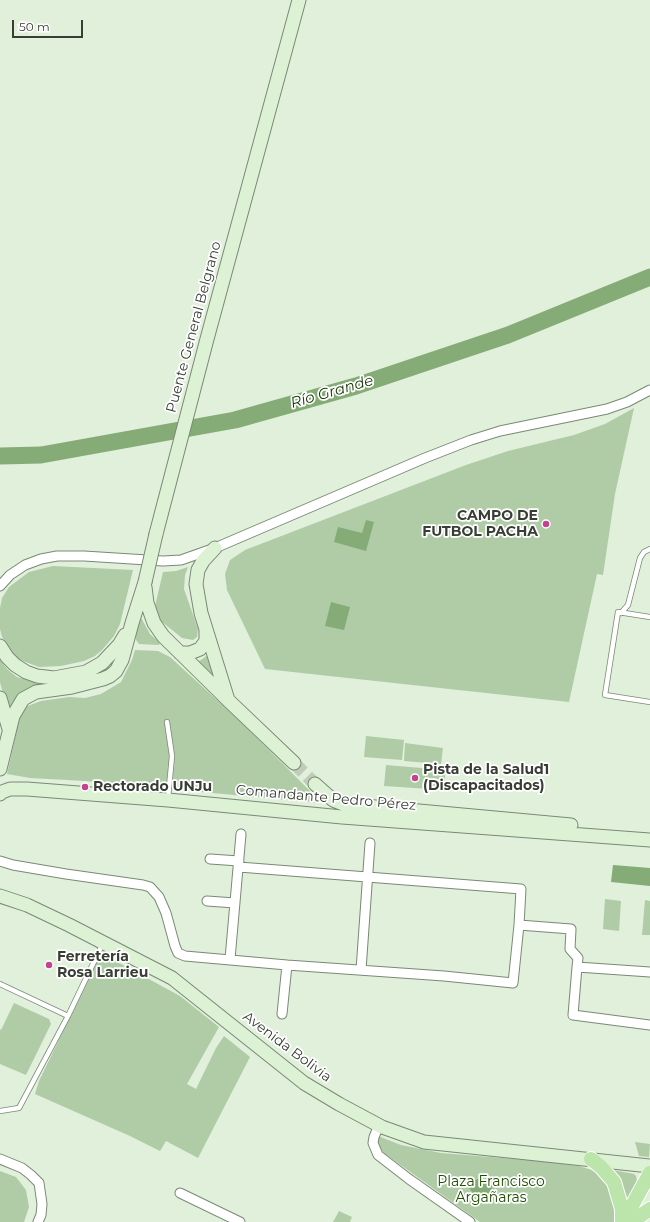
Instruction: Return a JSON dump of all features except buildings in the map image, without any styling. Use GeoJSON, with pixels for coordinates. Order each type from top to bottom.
{"type":"FeatureCollection","features":[{"type":"Feature","properties":{"kind":"main road","name":"Puente General Belgrano"},"geometry":{"type":"LineString","coordinates":[[132,623],[145,582],[209,331],[299,0]]}},
{"type":"Feature","properties":{"kind":"main road"},"geometry":{"type":"LineString","coordinates":[[215,548],[203,561],[196,576],[196,584],[206,630],[229,701]]}},
{"type":"Feature","properties":{"kind":"main road"},"geometry":{"type":"LineString","coordinates":[[145,582],[147,603],[154,623],[163,636],[294,763]]}},
{"type":"Feature","properties":{"kind":"main road"},"geometry":{"type":"LineString","coordinates":[[0,646],[7,657],[15,665],[26,672],[37,676],[54,678],[70,676],[86,672],[102,663],[119,645],[132,623]]}},
{"type":"Feature","properties":{"kind":"main road"},"geometry":{"type":"LineString","coordinates":[[0,769],[13,716],[23,699],[36,692],[72,687],[110,676],[116,671],[122,660],[132,623]]}},
{"type":"Feature","properties":{"kind":"main road"},"geometry":{"type":"LineString","coordinates":[[180,653],[190,653],[200,649],[206,640],[206,630]]}},
{"type":"Feature","properties":{"kind":"main road"},"geometry":{"type":"LineString","coordinates":[[0,698],[10,731]]}},
{"type":"Feature","properties":{"kind":"main road"},"geometry":{"type":"LineString","coordinates":[[315,784],[333,800],[343,804],[583,827],[629,838]]}},
{"type":"Feature","properties":{"kind":"main road","name":"Comandante Pedro Pérez"},"geometry":{"type":"LineString","coordinates":[[0,794],[10,789],[19,788],[168,800],[342,817],[650,840]]}},
{"type":"Feature","properties":{"kind":"main road","name":"Avenida Bolivia"},"geometry":{"type":"LineString","coordinates":[[0,896],[27,905],[104,942],[172,978],[304,1083],[338,1104],[382,1127],[424,1142],[650,1166]]}},
{"type":"Feature","properties":{"kind":"main road"},"geometry":{"type":"LineString","coordinates":[[591,1159],[601,1167],[614,1182],[626,1220]]}},
{"type":"Feature","properties":{"kind":"main road"},"geometry":{"type":"LineString","coordinates":[[626,1220],[650,1173]]}},
{"type":"Feature","properties":{"kind":"main road"},"geometry":{"type":"LineString","coordinates":[[626,1220],[650,1193]]}},
{"type":"Feature","properties":{"kind":"main road"},"geometry":{"type":"LineString","coordinates":[[626,1220],[650,1209]]}},
{"type":"Feature","properties":{"kind":"street"},"geometry":{"type":"LineString","coordinates":[[0,586],[10,575],[24,565],[57,556],[84,556],[163,561],[181,560],[215,548],[425,458],[471,440],[500,431],[607,409],[627,402],[650,390]]}},
{"type":"Feature","properties":{"kind":"street"},"geometry":{"type":"LineString","coordinates":[[230,959],[241,834]]}},
{"type":"Feature","properties":{"kind":"street"},"geometry":{"type":"LineString","coordinates":[[361,970],[370,843]]}},
{"type":"Feature","properties":{"kind":"street"},"geometry":{"type":"LineString","coordinates":[[0,861],[13,865],[150,887],[159,897],[166,913],[178,953],[185,956],[444,976],[513,983],[521,889],[368,878],[239,864],[210,859]]}},
{"type":"Feature","properties":{"kind":"street"},"geometry":{"type":"LineString","coordinates":[[207,901],[236,903]]}},
{"type":"Feature","properties":{"kind":"street"},"geometry":{"type":"LineString","coordinates":[[519,926],[571,929],[570,949],[578,958],[573,1015],[650,1025]]}},
{"type":"Feature","properties":{"kind":"street"},"geometry":{"type":"LineString","coordinates":[[282,1014],[287,965]]}},
{"type":"Feature","properties":{"kind":"street"},"geometry":{"type":"LineString","coordinates":[[577,967],[650,972]]}},
{"type":"Feature","properties":{"kind":"street"},"geometry":{"type":"LineString","coordinates":[[382,1127],[377,1130],[373,1143],[378,1155],[470,1222]]}},
{"type":"Feature","properties":{"kind":"street"},"geometry":{"type":"LineString","coordinates":[[0,1160],[22,1168],[39,1183],[42,1204],[38,1222]]}},
{"type":"Feature","properties":{"kind":"street"},"geometry":{"type":"LineString","coordinates":[[180,1193],[240,1222]]}},
{"type":"Feature","properties":{"kind":"lane"},"geometry":{"type":"LineString","coordinates":[[650,549],[644,552],[640,558],[628,605],[621,613],[618,612],[605,695],[650,702]]}},
{"type":"Feature","properties":{"kind":"lane"},"geometry":{"type":"LineString","coordinates":[[621,613],[650,617]]}},
{"type":"Feature","properties":{"kind":"lane"},"geometry":{"type":"LineString","coordinates":[[167,722],[172,756],[168,800]]}},
{"type":"Feature","properties":{"kind":"lane"},"geometry":{"type":"LineString","coordinates":[[0,1111],[19,1108],[68,1016],[104,942]]}},
{"type":"Feature","properties":{"kind":"lane"},"geometry":{"type":"LineString","coordinates":[[0,984],[68,1016]]}},
{"type":"Feature","properties":{"kind":"green space"},"geometry":{"type":"Polygon","coordinates":[[[634,408],[615,494],[603,575],[597,574],[569,702],[265,669],[227,590],[225,574],[230,560],[245,550],[466,465],[508,451],[574,435],[605,424],[634,408]]]}},
{"type":"Feature","properties":{"kind":"green space"},"geometry":{"type":"Polygon","coordinates":[[[53,566],[133,570],[120,624],[114,636],[102,650],[95,656],[84,661],[61,666],[39,667],[15,658],[2,637],[0,629],[0,608],[2,598],[9,587],[29,572],[53,566]]]}},
{"type":"Feature","properties":{"kind":"green space"},"geometry":{"type":"Polygon","coordinates":[[[188,567],[185,575],[184,589],[198,629],[197,637],[193,640],[182,638],[161,621],[155,612],[163,572],[176,571],[188,567]]]}},
{"type":"Feature","properties":{"kind":"green space"},"geometry":{"type":"Polygon","coordinates":[[[139,614],[150,634],[160,643],[159,645],[139,644],[136,640],[135,634],[139,614]]]}},
{"type":"Feature","properties":{"kind":"green space"},"geometry":{"type":"Polygon","coordinates":[[[135,650],[158,651],[170,657],[239,720],[316,797],[319,803],[85,781],[30,778],[7,774],[17,728],[25,707],[41,701],[69,697],[85,698],[101,694],[121,682],[132,660],[135,650]]]}},
{"type":"Feature","properties":{"kind":"green space"},"geometry":{"type":"Polygon","coordinates":[[[209,654],[219,683],[196,662],[209,654]]]}},
{"type":"Feature","properties":{"kind":"green space"},"geometry":{"type":"Polygon","coordinates":[[[0,660],[8,670],[17,677],[47,686],[17,697],[12,703],[8,712],[0,682],[0,660]]]}},
{"type":"Feature","properties":{"kind":"green space"},"geometry":{"type":"Polygon","coordinates":[[[366,736],[404,740],[402,760],[364,757],[366,736]]]}},
{"type":"Feature","properties":{"kind":"green space"},"geometry":{"type":"Polygon","coordinates":[[[405,743],[443,748],[441,764],[404,761],[405,743]]]}},
{"type":"Feature","properties":{"kind":"green space","name":"Pista de la Salud1 (Discapacitados)"},"geometry":{"type":"Polygon","coordinates":[[[386,765],[445,770],[445,790],[384,786],[386,765]]]}},
{"type":"Feature","properties":{"kind":"green space"},"geometry":{"type":"Polygon","coordinates":[[[605,899],[621,901],[619,931],[603,929],[605,899]]]}},
{"type":"Feature","properties":{"kind":"green space"},"geometry":{"type":"Polygon","coordinates":[[[645,900],[650,901],[650,935],[642,935],[645,900]]]}},
{"type":"Feature","properties":{"kind":"green space"},"geometry":{"type":"Polygon","coordinates":[[[101,953],[180,996],[219,1027],[187,1084],[196,1089],[216,1048],[224,1036],[250,1057],[198,1158],[166,1141],[160,1151],[130,1136],[35,1094],[39,1081],[101,953]]]}},
{"type":"Feature","properties":{"kind":"green space"},"geometry":{"type":"Polygon","coordinates":[[[14,1003],[49,1019],[51,1024],[26,1075],[0,1064],[0,1029],[1,1030],[14,1003]]]}},
{"type":"Feature","properties":{"kind":"green space","name":"Plaza Francisco Argañaras"},"geometry":{"type":"Polygon","coordinates":[[[378,1136],[401,1145],[441,1153],[540,1161],[579,1166],[592,1170],[598,1173],[605,1182],[612,1196],[616,1214],[614,1222],[480,1222],[384,1153],[374,1141],[378,1136]]]}},
{"type":"Feature","properties":{"kind":"green space"},"geometry":{"type":"Polygon","coordinates":[[[635,1142],[650,1144],[649,1157],[639,1156],[635,1142]]]}},
{"type":"Feature","properties":{"kind":"green space"},"geometry":{"type":"Polygon","coordinates":[[[613,1170],[634,1174],[636,1176],[637,1182],[626,1202],[613,1170]]]}},
{"type":"Feature","properties":{"kind":"green space"},"geometry":{"type":"Polygon","coordinates":[[[0,1171],[16,1177],[26,1190],[29,1207],[24,1222],[0,1222],[0,1171]]]}},
{"type":"Feature","properties":{"kind":"green space"},"geometry":{"type":"Polygon","coordinates":[[[339,1211],[352,1217],[350,1222],[333,1222],[339,1211]]]}},
{"type":"Feature","properties":{"kind":"shaded area"},"geometry":{"type":"Polygon","coordinates":[[[366,520],[374,522],[366,551],[334,542],[338,527],[362,533],[366,520]]]}},
{"type":"Feature","properties":{"kind":"shaded area"},"geometry":{"type":"Polygon","coordinates":[[[331,602],[350,607],[344,630],[325,626],[331,602]]]}},
{"type":"Feature","properties":{"kind":"shaded area"},"geometry":{"type":"Polygon","coordinates":[[[613,865],[650,868],[650,886],[611,882],[613,865]]]}},
{"type":"Feature","properties":{"kind":"shaded area"},"geometry":{"type":"Polygon","coordinates":[[[480,1178],[490,1182],[492,1186],[491,1195],[487,1198],[476,1197],[469,1188],[473,1181],[480,1178]]]}},
{"type":"Feature","properties":{"kind":"waterway","name":"Río Grande"},"geometry":{"type":"LineString","coordinates":[[0,456],[41,455],[235,420],[356,386],[508,335],[650,277]]}},
{"type":"Feature","properties":{"kind":"tunnel"},"geometry":{"type":"LineString","coordinates":[[294,763],[315,784]]}},
{"type":"Feature","properties":{"kind":"place","name":"CAMPO DE FUTBOL PACHA"},"geometry":{"type":"Point","coordinates":[546,524]}},
{"type":"Feature","properties":{"kind":"place","name":"Pista de la Salud1 (Discapacitados)"},"geometry":{"type":"Point","coordinates":[415,778]}},
{"type":"Feature","properties":{"kind":"place","name":"Rectorado UNJu"},"geometry":{"type":"Point","coordinates":[85,787]}},
{"type":"Feature","properties":{"kind":"place","name":"Ferretería Rosa Larrieu"},"geometry":{"type":"Point","coordinates":[49,965]}}]}
